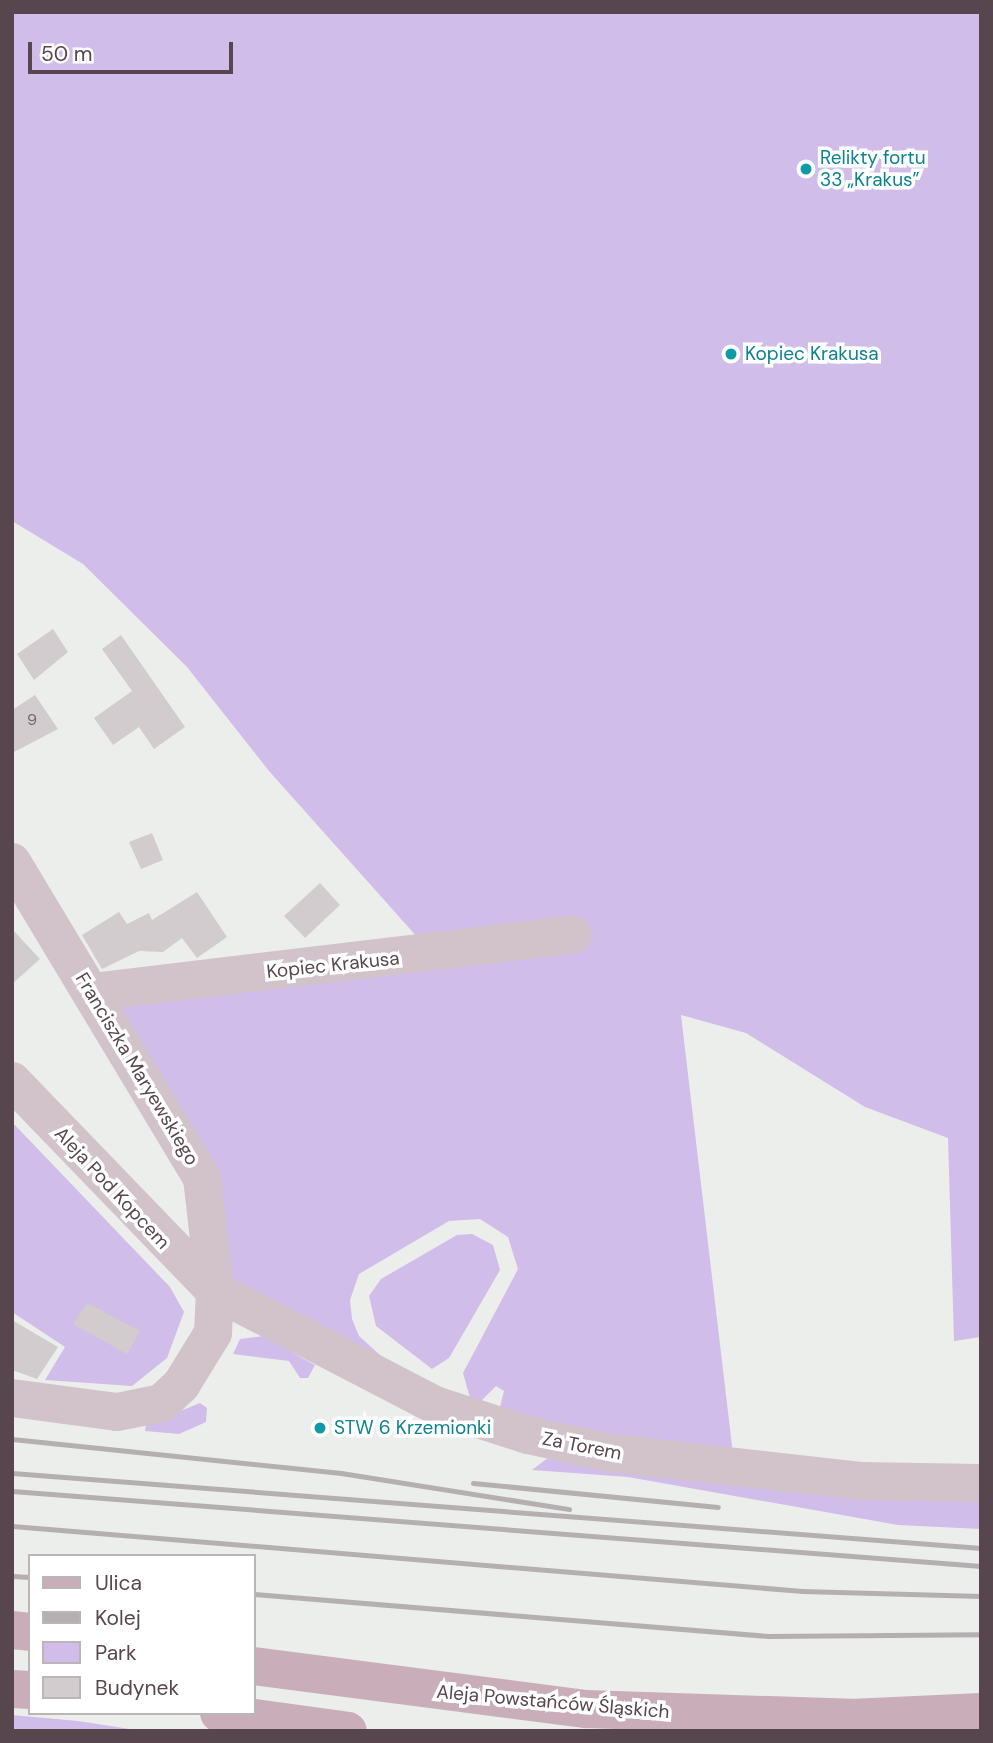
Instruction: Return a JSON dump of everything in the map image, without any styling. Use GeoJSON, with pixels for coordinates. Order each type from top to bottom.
{"type":"FeatureCollection","features":[{"type":"Feature","properties":{"kind":"main road","name":"Aleja Powstańców Śląskich"},"geometry":{"type":"LineString","coordinates":[[256,1666],[586,1709],[839,1717],[981,1712]]}},
{"type":"Feature","properties":{"kind":"main road"},"geometry":{"type":"LineString","coordinates":[[233,1715],[348,1731]]}},
{"type":"Feature","properties":{"kind":"street","name":"Franciszka Maryewskiego"},"geometry":{"type":"LineString","coordinates":[[12,862],[202,1178],[215,1291],[213,1333],[181,1385],[162,1403],[117,1412],[12,1398]]}},
{"type":"Feature","properties":{"kind":"street","name":"Kopiec Krakusa"},"geometry":{"type":"LineString","coordinates":[[92,992],[573,935]]}},
{"type":"Feature","properties":{"kind":"street","name":"Aleja Pod Kopcem"},"geometry":{"type":"LineString","coordinates":[[12,1081],[215,1291]]}},
{"type":"Feature","properties":{"kind":"street","name":"Za Torem"},"geometry":{"type":"LineString","coordinates":[[215,1291],[287,1323],[393,1387],[528,1435],[724,1467],[862,1481],[981,1483]]}},
{"type":"Feature","properties":{"kind":"green space"},"geometry":{"type":"Polygon","coordinates":[[[12,12],[981,12],[981,1337],[954,1341],[948,1138],[865,1107],[746,1033],[681,1015],[733,1454],[562,1430],[500,1407],[504,1391],[496,1386],[480,1402],[470,1398],[463,1373],[518,1269],[508,1237],[480,1219],[449,1221],[359,1274],[350,1300],[352,1319],[359,1336],[391,1365],[231,1283],[111,1008],[435,957],[269,771],[187,667],[83,564],[12,521],[12,12]]]}},
{"type":"Feature","properties":{"kind":"green space"},"geometry":{"type":"Polygon","coordinates":[[[12,1122],[170,1287],[184,1312],[167,1358],[132,1386],[45,1380],[65,1347],[12,1312],[12,1122]]]}},
{"type":"Feature","properties":{"kind":"green space"},"geometry":{"type":"Polygon","coordinates":[[[472,1234],[493,1245],[500,1270],[449,1358],[432,1369],[376,1326],[369,1296],[381,1279],[457,1235],[472,1234]]]}},
{"type":"Feature","properties":{"kind":"green space"},"geometry":{"type":"Polygon","coordinates":[[[263,1336],[315,1365],[308,1378],[300,1378],[289,1361],[233,1354],[240,1339],[263,1336]]]}},
{"type":"Feature","properties":{"kind":"green space"},"geometry":{"type":"Polygon","coordinates":[[[200,1403],[207,1408],[206,1422],[179,1434],[145,1431],[146,1425],[200,1403]]]}},
{"type":"Feature","properties":{"kind":"green space"},"geometry":{"type":"Polygon","coordinates":[[[553,1454],[981,1493],[981,1529],[898,1525],[628,1477],[532,1470],[553,1454]]]}},
{"type":"Feature","properties":{"kind":"green space"},"geometry":{"type":"Polygon","coordinates":[[[12,1715],[78,1721],[143,1731],[12,1731],[12,1715]]]}},
{"type":"Feature","properties":{"kind":"building"},"geometry":{"type":"Polygon","coordinates":[[[53,629],[68,652],[34,680],[17,654],[53,629]]]}},
{"type":"Feature","properties":{"kind":"building"},"geometry":{"type":"Polygon","coordinates":[[[121,635],[185,727],[154,749],[139,727],[113,745],[94,718],[132,691],[102,649],[121,635]]]}},
{"type":"Feature","properties":{"kind":"building"},"geometry":{"type":"Polygon","coordinates":[[[35,695],[58,729],[12,753],[12,710],[35,695]]]}},
{"type":"Feature","properties":{"kind":"building"},"geometry":{"type":"Polygon","coordinates":[[[152,833],[163,860],[141,869],[129,842],[152,833]]]}},
{"type":"Feature","properties":{"kind":"building"},"geometry":{"type":"Polygon","coordinates":[[[320,883],[340,905],[305,938],[284,916],[320,883]]]}},
{"type":"Feature","properties":{"kind":"building"},"geometry":{"type":"Polygon","coordinates":[[[197,892],[227,937],[197,958],[182,938],[163,952],[139,951],[102,969],[82,935],[119,912],[127,924],[149,913],[152,920],[197,892]]]}},
{"type":"Feature","properties":{"kind":"building"},"geometry":{"type":"Polygon","coordinates":[[[12,929],[40,959],[12,984],[12,929]]]}},
{"type":"Feature","properties":{"kind":"building"},"geometry":{"type":"Polygon","coordinates":[[[87,1303],[140,1331],[127,1354],[73,1324],[87,1303]]]}},
{"type":"Feature","properties":{"kind":"building"},"geometry":{"type":"Polygon","coordinates":[[[12,1320],[58,1347],[37,1379],[12,1370],[12,1320]]]}},
{"type":"Feature","properties":{"kind":"railway"},"geometry":{"type":"LineString","coordinates":[[12,1439],[341,1473],[569,1509]]}},
{"type":"Feature","properties":{"kind":"railway"},"geometry":{"type":"LineString","coordinates":[[12,1473],[981,1548]]}},
{"type":"Feature","properties":{"kind":"railway"},"geometry":{"type":"LineString","coordinates":[[473,1483],[718,1507]]}},
{"type":"Feature","properties":{"kind":"railway"},"geometry":{"type":"LineString","coordinates":[[12,1491],[981,1566]]}},
{"type":"Feature","properties":{"kind":"railway"},"geometry":{"type":"LineString","coordinates":[[12,1526],[802,1591],[981,1596]]}},
{"type":"Feature","properties":{"kind":"railway"},"geometry":{"type":"LineString","coordinates":[[12,1576],[28,1577]]}},
{"type":"Feature","properties":{"kind":"railway"},"geometry":{"type":"LineString","coordinates":[[256,1594],[768,1636],[981,1634]]}},
{"type":"Feature","properties":{"kind":"place","name":"Relikty fortu 33 „Krakus”"},"geometry":{"type":"Point","coordinates":[806,169]}},
{"type":"Feature","properties":{"kind":"place","name":"Kopiec Krakusa"},"geometry":{"type":"Point","coordinates":[731,354]}},
{"type":"Feature","properties":{"kind":"place","name":"STW 6 Krzemionki"},"geometry":{"type":"Point","coordinates":[320,1428]}}]}
